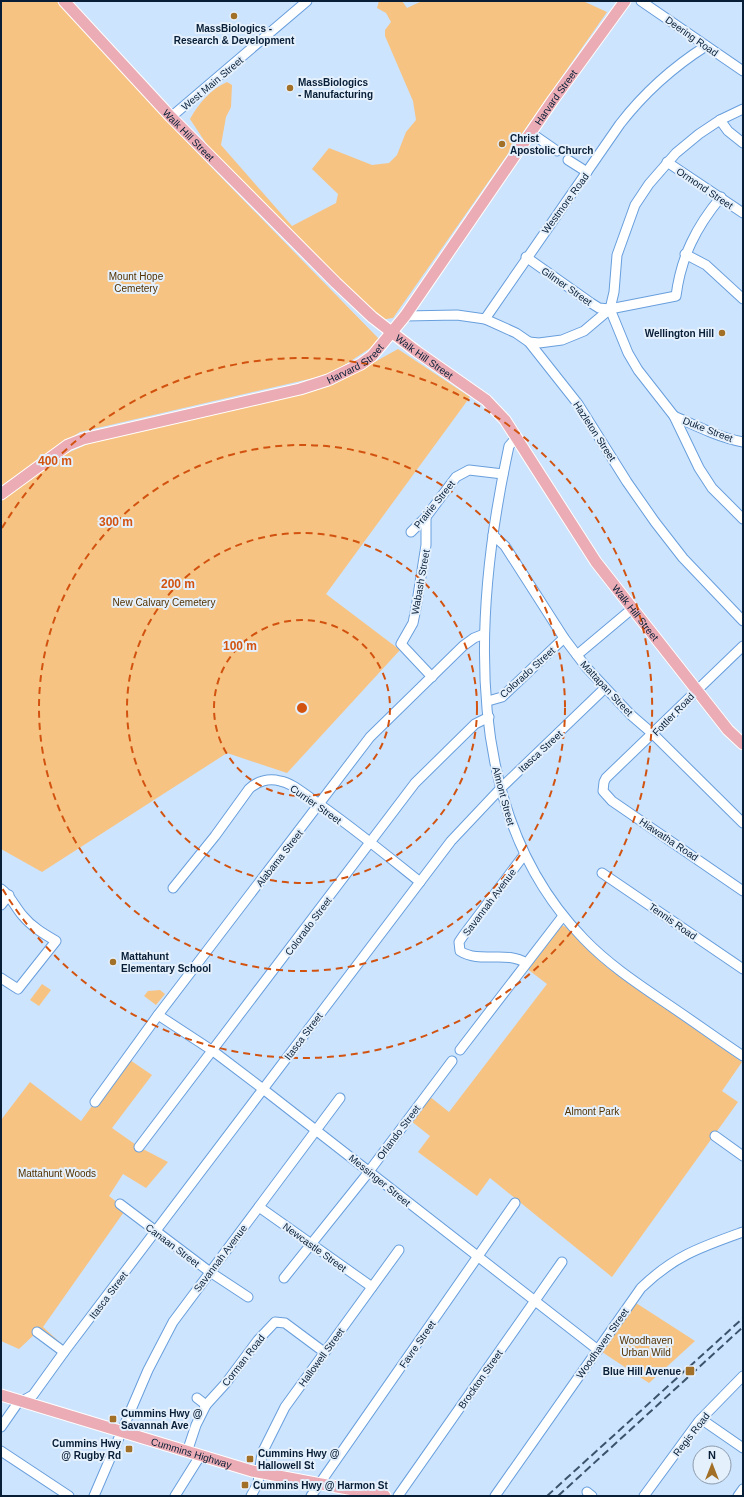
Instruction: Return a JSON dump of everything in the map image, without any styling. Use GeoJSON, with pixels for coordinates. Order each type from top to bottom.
{"type":"FeatureCollection","features":[{"type":"Feature","properties":{"kind":"main road","name":"Walk Hill Street"},"geometry":{"type":"LineString","coordinates":[[64,1],[171,117],[336,283],[372,317],[416,351],[486,400],[505,420],[575,532],[596,562],[728,730],[743,744]]}},
{"type":"Feature","properties":{"kind":"main road","name":"Harvard Street"},"geometry":{"type":"LineString","coordinates":[[1,494],[68,445],[82,439],[268,397],[328,380],[361,364],[372,356],[405,316],[531,133],[626,1]]}},
{"type":"Feature","properties":{"kind":"main road","name":"Cummins Highway"},"geometry":{"type":"LineString","coordinates":[[1,1395],[259,1473],[318,1485],[385,1496]]}},
{"type":"Feature","properties":{"kind":"street","name":"West Main Street"},"geometry":{"type":"LineString","coordinates":[[171,117],[307,1]]}},
{"type":"Feature","properties":{"kind":"street","name":"Deering Road"},"geometry":{"type":"LineString","coordinates":[[641,1],[743,71]]}},
{"type":"Feature","properties":{"kind":"street","name":"Westmore Road"},"geometry":{"type":"LineString","coordinates":[[484,319],[526,257],[637,102],[660,80],[706,46]]}},
{"type":"Feature","properties":{"kind":"street"},"geometry":{"type":"LineString","coordinates":[[743,109],[720,120],[699,134],[667,162],[648,184],[635,206],[616,255],[614,292],[610,309],[628,353],[638,370],[674,416],[699,468],[712,488],[743,519]]}},
{"type":"Feature","properties":{"kind":"street"},"geometry":{"type":"LineString","coordinates":[[720,120],[728,132],[743,143]]}},
{"type":"Feature","properties":{"kind":"street"},"geometry":{"type":"LineString","coordinates":[[531,133],[557,151]]}},
{"type":"Feature","properties":{"kind":"street"},"geometry":{"type":"LineString","coordinates":[[568,160],[587,172]]}},
{"type":"Feature","properties":{"kind":"street","name":"Ormond Street"},"geometry":{"type":"LineString","coordinates":[[667,162],[743,213]]}},
{"type":"Feature","properties":{"kind":"street"},"geometry":{"type":"LineString","coordinates":[[529,342],[540,343],[562,340],[584,331],[610,309],[676,296],[680,271],[685,254],[696,231],[720,197]]}},
{"type":"Feature","properties":{"kind":"street"},"geometry":{"type":"LineString","coordinates":[[685,254],[706,265],[743,299]]}},
{"type":"Feature","properties":{"kind":"street","name":"Gilmer Street"},"geometry":{"type":"LineString","coordinates":[[526,257],[591,304],[599,308],[610,309]]}},
{"type":"Feature","properties":{"kind":"street","name":"Hazleton Street"},"geometry":{"type":"LineString","coordinates":[[405,316],[456,315],[484,319],[516,333],[529,342],[582,410],[631,488],[655,522],[683,558],[743,621]]}},
{"type":"Feature","properties":{"kind":"street","name":"Duke Street"},"geometry":{"type":"LineString","coordinates":[[674,416],[710,432],[743,442]]}},
{"type":"Feature","properties":{"kind":"street","name":"Almont Street"},"geometry":{"type":"LineString","coordinates":[[516,438],[509,446],[493,535],[484,634],[489,717],[493,753],[514,833],[524,855],[547,893],[563,916],[583,938],[610,963],[743,1056]]}},
{"type":"Feature","properties":{"kind":"street","name":"Prairie Street"},"geometry":{"type":"LineString","coordinates":[[411,532],[426,517],[456,477],[469,470],[503,474]]}},
{"type":"Feature","properties":{"kind":"street","name":"Wabash Street"},"geometry":{"type":"LineString","coordinates":[[426,517],[426,545],[413,623],[401,644],[432,677]]}},
{"type":"Feature","properties":{"kind":"street","name":"Mattapan Street"},"geometry":{"type":"LineString","coordinates":[[493,535],[505,546],[577,656],[631,715],[653,734],[743,823]]}},
{"type":"Feature","properties":{"kind":"street"},"geometry":{"type":"LineString","coordinates":[[577,656],[633,608]]}},
{"type":"Feature","properties":{"kind":"street","name":"Alabama Street"},"geometry":{"type":"LineString","coordinates":[[94,1102],[158,1015],[370,737],[463,646],[474,638],[484,634]]}},
{"type":"Feature","properties":{"kind":"street","name":"Colorado Street"},"geometry":{"type":"LineString","coordinates":[[488,701],[502,697],[564,638]]}},
{"type":"Feature","properties":{"kind":"street","name":"Fottler Road"},"geometry":{"type":"LineString","coordinates":[[604,782],[696,690],[743,646]]}},
{"type":"Feature","properties":{"kind":"street","name":"Itasca Street"},"geometry":{"type":"LineString","coordinates":[[1,1427],[17,1404],[33,1394],[451,840],[501,788],[605,688]]}},
{"type":"Feature","properties":{"kind":"street","name":"Colorado Street"},"geometry":{"type":"LineString","coordinates":[[139,1147],[415,783],[474,724],[489,717]]}},
{"type":"Feature","properties":{"kind":"street","name":"Currier Street"},"geometry":{"type":"LineString","coordinates":[[173,888],[215,836],[240,799],[255,784],[268,780],[282,781],[320,804],[371,842],[420,882]]}},
{"type":"Feature","properties":{"kind":"street","name":"Hiawatha Road"},"geometry":{"type":"LineString","coordinates":[[604,782],[603,791],[605,795],[743,891]]}},
{"type":"Feature","properties":{"kind":"street","name":"Savannah Avenue"},"geometry":{"type":"LineString","coordinates":[[524,855],[459,942],[460,951],[471,956],[518,958],[526,963]]}},
{"type":"Feature","properties":{"kind":"street","name":"Tennis Road"},"geometry":{"type":"LineString","coordinates":[[602,873],[743,969]]}},
{"type":"Feature","properties":{"kind":"street"},"geometry":{"type":"LineString","coordinates":[[1,889],[9,895],[24,917],[35,927],[56,941],[18,989],[1,978]]}},
{"type":"Feature","properties":{"kind":"street"},"geometry":{"type":"LineString","coordinates":[[1,905],[9,895]]}},
{"type":"Feature","properties":{"kind":"street"},"geometry":{"type":"LineString","coordinates":[[460,1050],[563,916]]}},
{"type":"Feature","properties":{"kind":"street","name":"Messinger Street"},"geometry":{"type":"LineString","coordinates":[[158,1015],[213,1051],[263,1089],[598,1350]]}},
{"type":"Feature","properties":{"kind":"street","name":"Orlando Street"},"geometry":{"type":"LineString","coordinates":[[284,1278],[312,1245],[452,1061]]}},
{"type":"Feature","properties":{"kind":"street","name":"Savannah Avenue"},"geometry":{"type":"LineString","coordinates":[[94,1496],[123,1432],[148,1370],[172,1322],[340,1098]]}},
{"type":"Feature","properties":{"kind":"street"},"geometry":{"type":"LineString","coordinates":[[715,1136],[743,1156]]}},
{"type":"Feature","properties":{"kind":"street","name":"Favre Street"},"geometry":{"type":"LineString","coordinates":[[311,1496],[515,1203]]}},
{"type":"Feature","properties":{"kind":"street","name":"Canaan Street"},"geometry":{"type":"LineString","coordinates":[[120,1204],[210,1272],[248,1298]]}},
{"type":"Feature","properties":{"kind":"street","name":"Newcastle Street"},"geometry":{"type":"LineString","coordinates":[[259,1207],[372,1287]]}},
{"type":"Feature","properties":{"kind":"street","name":"Woodhaven Street"},"geometry":{"type":"LineString","coordinates":[[495,1496],[641,1288],[664,1266],[696,1249],[743,1232]]}},
{"type":"Feature","properties":{"kind":"street","name":"Hallowell Street"},"geometry":{"type":"LineString","coordinates":[[251,1496],[258,1483],[262,1453],[278,1420],[324,1352],[399,1250]]}},
{"type":"Feature","properties":{"kind":"street","name":"Brockton Street"},"geometry":{"type":"LineString","coordinates":[[398,1496],[562,1262]]}},
{"type":"Feature","properties":{"kind":"street","name":"Corman Road"},"geometry":{"type":"LineString","coordinates":[[187,1452],[196,1425],[206,1404],[226,1383],[258,1340],[275,1322],[285,1323],[324,1352]]}},
{"type":"Feature","properties":{"kind":"street"},"geometry":{"type":"LineString","coordinates":[[37,1332],[64,1352]]}},
{"type":"Feature","properties":{"kind":"street","name":"Regis Road"},"geometry":{"type":"LineString","coordinates":[[644,1496],[701,1419],[743,1376]]}},
{"type":"Feature","properties":{"kind":"street"},"geometry":{"type":"LineString","coordinates":[[197,1398],[206,1404]]}},
{"type":"Feature","properties":{"kind":"street"},"geometry":{"type":"LineString","coordinates":[[701,1419],[743,1448]]}},
{"type":"Feature","properties":{"kind":"street"},"geometry":{"type":"LineString","coordinates":[[1,1451],[69,1496]]}},
{"type":"Feature","properties":{"kind":"street"},"geometry":{"type":"LineString","coordinates":[[175,1496],[200,1456]]}},
{"type":"Feature","properties":{"kind":"street"},"geometry":{"type":"LineString","coordinates":[[738,1496],[743,1489]]}},
{"type":"Feature","properties":{"kind":"green space","name":"Mount Hope Cemetery"},"geometry":{"type":"Polygon","coordinates":[[[1,1],[57,1],[178,133],[381,341],[331,374],[80,432],[1,486],[1,1]]]}},
{"type":"Feature","properties":{"kind":"green space"},"geometry":{"type":"Polygon","coordinates":[[[379,1],[402,1],[407,8],[422,1],[583,1],[607,12],[393,318],[380,320],[209,148],[190,119],[197,107],[206,97],[216,88],[227,82],[232,85],[231,107],[226,117],[221,145],[292,226],[336,203],[338,194],[312,169],[329,148],[372,165],[389,163],[397,155],[406,132],[416,120],[413,101],[385,36],[385,30],[391,22],[386,13],[377,8],[379,1]]]}},
{"type":"Feature","properties":{"kind":"green space","name":"New Calvary Cemetery"},"geometry":{"type":"Polygon","coordinates":[[[398,349],[470,397],[326,594],[400,650],[287,773],[227,753],[42,872],[1,849],[1,500],[61,456],[90,443],[333,385],[398,349]]]}},
{"type":"Feature","properties":{"kind":"green space","name":"Almont Park"},"geometry":{"type":"Polygon","coordinates":[[[561,925],[566,927],[608,968],[742,1062],[722,1091],[738,1102],[612,1277],[490,1178],[477,1196],[418,1152],[430,1136],[411,1121],[429,1096],[449,1112],[547,984],[526,968],[561,925]]]}},
{"type":"Feature","properties":{"kind":"green space"},"geometry":{"type":"Polygon","coordinates":[[[42,984],[51,990],[39,1006],[30,1000],[42,984]]]}},
{"type":"Feature","properties":{"kind":"green space"},"geometry":{"type":"Polygon","coordinates":[[[160,990],[165,994],[156,1005],[144,996],[148,991],[160,990]]]}},
{"type":"Feature","properties":{"kind":"green space","name":"Mattahunt Woods"},"geometry":{"type":"Polygon","coordinates":[[[127,1058],[152,1075],[112,1128],[139,1147],[168,1162],[146,1188],[123,1174],[109,1196],[126,1209],[43,1327],[66,1348],[37,1332],[19,1349],[1,1341],[1,1120],[30,1082],[81,1121],[127,1058]]]}},
{"type":"Feature","properties":{"kind":"green space","name":"Woodhaven Urban Wild"},"geometry":{"type":"Polygon","coordinates":[[[636,1303],[695,1341],[649,1383],[602,1352],[636,1303]]]}},
{"type":"Feature","properties":{"kind":"railway"},"geometry":{"type":"LineString","coordinates":[[547,1496],[743,1318]]}},
{"type":"Feature","properties":{"kind":"railway"},"geometry":{"type":"LineString","coordinates":[[558,1496],[743,1327]]}},
{"type":"Feature","properties":{"kind":"place","name":"MassBiologics - Research & Development"},"geometry":{"type":"Point","coordinates":[234,16]}},
{"type":"Feature","properties":{"kind":"place","name":"MassBiologics - Manufacturing"},"geometry":{"type":"Point","coordinates":[290,88]}},
{"type":"Feature","properties":{"kind":"place","name":"Christ Apostolic Church"},"geometry":{"type":"Point","coordinates":[502,144]}},
{"type":"Feature","properties":{"kind":"place","name":"Wellington Hill"},"geometry":{"type":"Point","coordinates":[722,333]}},
{"type":"Feature","properties":{"kind":"place","name":"Mattahunt Elementary School"},"geometry":{"type":"Point","coordinates":[113,962]}},
{"type":"Feature","properties":{"kind":"place","name":"Blue Hill Avenue"},"geometry":{"type":"Point","coordinates":[690,1371]}},
{"type":"Feature","properties":{"kind":"place","name":"Cummins Hwy @ Savannah Ave"},"geometry":{"type":"Point","coordinates":[113,1419]}},
{"type":"Feature","properties":{"kind":"place","name":"Cummins Hwy @ Rugby Rd"},"geometry":{"type":"Point","coordinates":[129,1449]}},
{"type":"Feature","properties":{"kind":"place","name":"Cummins Hwy @ Hallowell St"},"geometry":{"type":"Point","coordinates":[250,1459]}},
{"type":"Feature","properties":{"kind":"place","name":"Cummins Hwy @ Harmon St"},"geometry":{"type":"Point","coordinates":[245,1485]}}]}
